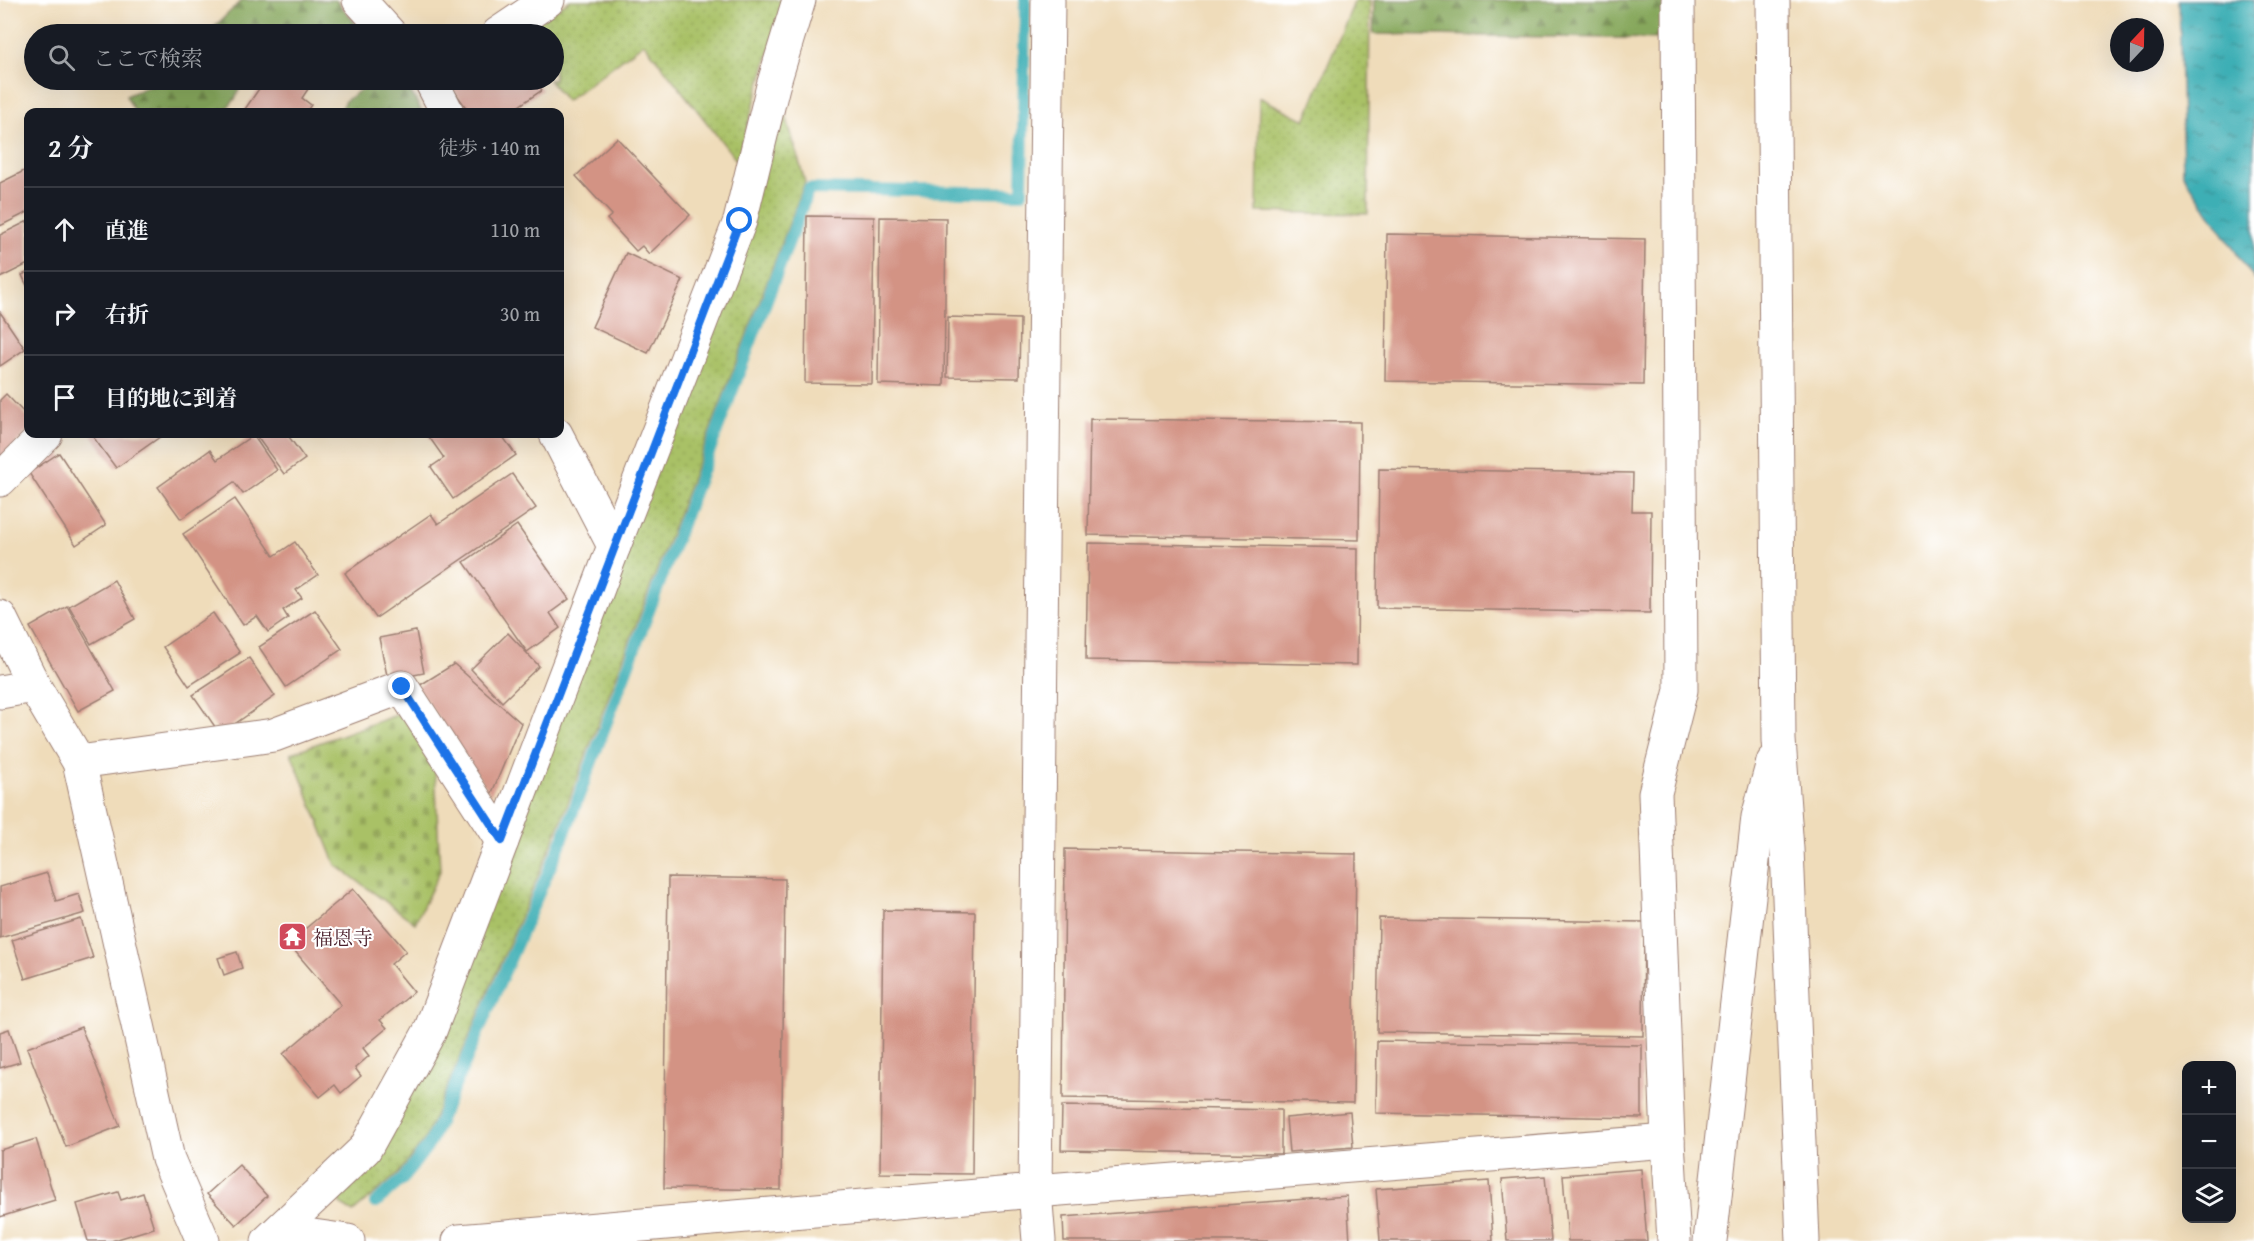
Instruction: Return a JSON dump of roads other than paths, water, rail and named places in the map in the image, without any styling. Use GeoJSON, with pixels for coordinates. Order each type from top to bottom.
{"type":"FeatureCollection","features":[{"type":"Feature","properties":{"kind":"street"},"geometry":{"type":"LineString","coordinates":[[359,0],[381,24]]}},
{"type":"Feature","properties":{"kind":"street"},"geometry":{"type":"LineString","coordinates":[[513,24],[548,0]]}},
{"type":"Feature","properties":{"kind":"street"},"geometry":{"type":"LineString","coordinates":[[274,1236],[365,1149],[430,1030],[740,221],[773,86],[800,0]]}},
{"type":"Feature","properties":{"kind":"street"},"geometry":{"type":"LineString","coordinates":[[1039,1241],[1035,1191],[1048,0]]}},
{"type":"Feature","properties":{"kind":"street"},"geometry":{"type":"LineString","coordinates":[[1674,1241],[1655,792],[1681,690],[1678,0]]}},
{"type":"Feature","properties":{"kind":"street"},"geometry":{"type":"LineString","coordinates":[[1773,0],[1779,740],[1788,861],[1803,1241]]}},
{"type":"Feature","properties":{"kind":"street"},"geometry":{"type":"LineString","coordinates":[[436,90],[445,108]]}},
{"type":"Feature","properties":{"kind":"street"},"geometry":{"type":"LineString","coordinates":[[0,480],[42,438]]}},
{"type":"Feature","properties":{"kind":"street"},"geometry":{"type":"LineString","coordinates":[[558,438],[614,546]]}},
{"type":"Feature","properties":{"kind":"street"},"geometry":{"type":"LineString","coordinates":[[0,617],[34,686],[79,762],[168,1159],[203,1241]]}},
{"type":"Feature","properties":{"kind":"street"},"geometry":{"type":"LineString","coordinates":[[0,692],[34,686]]}},
{"type":"Feature","properties":{"kind":"street"},"geometry":{"type":"LineString","coordinates":[[79,762],[274,735],[402,687],[502,841]]}},
{"type":"Feature","properties":{"kind":"street"},"geometry":{"type":"LineString","coordinates":[[1710,1241],[1758,816],[1779,740]]}},
{"type":"Feature","properties":{"kind":"street"},"geometry":{"type":"LineString","coordinates":[[459,1241],[1035,1191],[1668,1141]]}},
{"type":"Feature","properties":{"kind":"street"},"geometry":{"type":"LineString","coordinates":[[274,1236],[348,1241]]}},
{"type":"Feature","properties":{"kind":"water"},"geometry":{"type":"Polygon","coordinates":[[[2179,0],[2254,0],[2254,279],[2183,174],[2179,0]]]}},
{"type":"Feature","properties":{"kind":"waterway"},"geometry":{"type":"LineString","coordinates":[[375,1203],[403,1179],[430,1143],[563,838],[809,189],[1022,193],[1025,0]]}},
{"type":"Feature","properties":{"kind":"place","name":"福恩寺"},"geometry":{"type":"Point","coordinates":[292,937]}}]}
